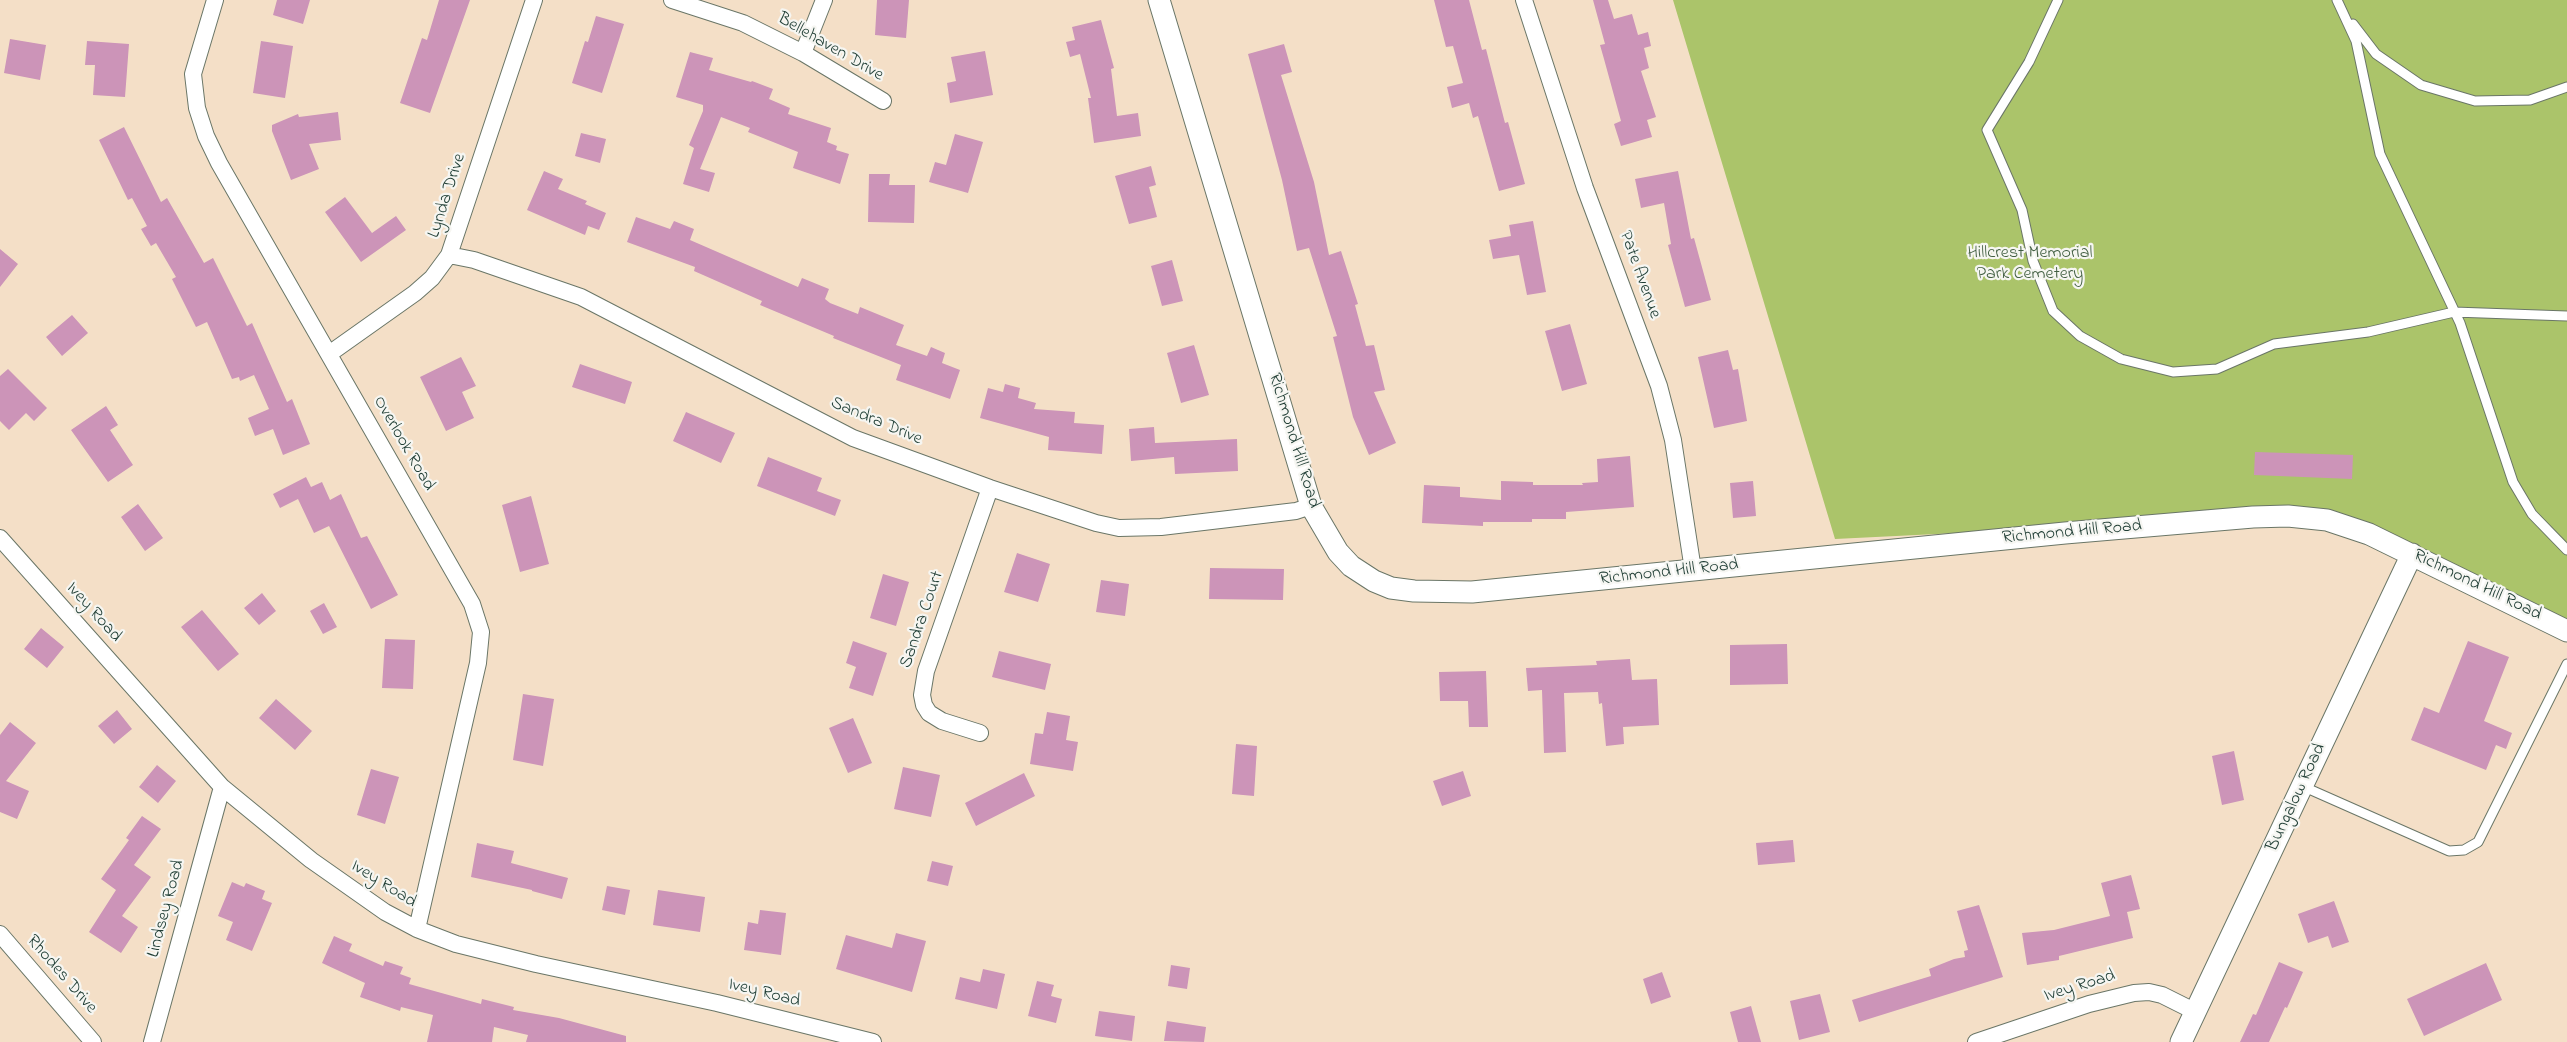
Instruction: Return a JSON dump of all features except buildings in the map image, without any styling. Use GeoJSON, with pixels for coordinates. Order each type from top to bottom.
{"type":"FeatureCollection","features":[{"type":"Feature","properties":{"kind":"street","name":"Overlook Road"},"geometry":{"type":"LineString","coordinates":[[215,0],[193,74],[197,108],[218,163],[472,604],[481,632],[478,663],[417,929]]}},
{"type":"Feature","properties":{"kind":"street","name":"Lynda Drive"},"geometry":{"type":"LineString","coordinates":[[329,354],[415,293],[432,278],[449,255],[534,0]]}},
{"type":"Feature","properties":{"kind":"street","name":"Bellehaven Drive"},"geometry":{"type":"LineString","coordinates":[[672,0],[743,23],[803,53],[883,101]]}},
{"type":"Feature","properties":{"kind":"street"},"geometry":{"type":"LineString","coordinates":[[803,53],[824,0]]}},
{"type":"Feature","properties":{"kind":"street","name":"Richmond Hill Road"},"geometry":{"type":"LineString","coordinates":[[1159,0],[1311,506],[1326,534],[1352,566],[1374,581],[1392,588],[1472,592],[2065,533],[2270,516],[2327,520],[2347,526],[2412,554],[2567,630]]}},
{"type":"Feature","properties":{"kind":"street","name":"Pate Avenue"},"geometry":{"type":"LineString","coordinates":[[1524,0],[1585,188],[1659,386],[1673,440],[1693,570]]}},
{"type":"Feature","properties":{"kind":"street","name":"Sandra Drive"},"geometry":{"type":"LineString","coordinates":[[449,255],[474,260],[581,297],[853,438],[990,488],[1096,523],[1119,528],[1162,527],[1296,511],[1311,506]]}},
{"type":"Feature","properties":{"kind":"street","name":"Sandra Court"},"geometry":{"type":"LineString","coordinates":[[980,733],[942,721],[929,713],[924,705],[922,695],[926,671],[990,488]]}},
{"type":"Feature","properties":{"kind":"street","name":"Ivey Road"},"geometry":{"type":"LineString","coordinates":[[0,538],[222,787],[311,860],[361,897],[417,929],[456,944],[536,964],[717,1003],[873,1042]]}},
{"type":"Feature","properties":{"kind":"street","name":"Bungalow Road"},"geometry":{"type":"LineString","coordinates":[[2181,1042],[2412,554]]}},
{"type":"Feature","properties":{"kind":"street","name":"Lindsey Road"},"geometry":{"type":"LineString","coordinates":[[152,1042],[222,787]]}},
{"type":"Feature","properties":{"kind":"street","name":"Rhodes Drive"},"geometry":{"type":"LineString","coordinates":[[0,934],[92,1042]]}},
{"type":"Feature","properties":{"kind":"street","name":"Ivey Road"},"geometry":{"type":"LineString","coordinates":[[1976,1042],[2098,1001],[2134,993],[2148,992],[2162,995],[2196,1012]]}},
{"type":"Feature","properties":{"kind":"lane"},"geometry":{"type":"LineString","coordinates":[[2058,0],[2029,62],[1987,130],[2022,210],[2033,261],[2053,311],[2080,336],[2121,358],[2173,372],[2217,369],[2274,344],[2368,332],[2454,312],[2567,316]]}},
{"type":"Feature","properties":{"kind":"lane"},"geometry":{"type":"LineString","coordinates":[[2338,0],[2356,41],[2380,154],[2454,312],[2513,482],[2532,514],[2567,550]]}},
{"type":"Feature","properties":{"kind":"lane"},"geometry":{"type":"LineString","coordinates":[[2342,9],[2376,54],[2422,85],[2474,101],[2530,100],[2567,87]]}},
{"type":"Feature","properties":{"kind":"lane"},"geometry":{"type":"LineString","coordinates":[[2302,786],[2449,851],[2464,850],[2478,842],[2567,664]]}},
{"type":"Feature","properties":{"kind":"green space","name":"Hillcrest Memorial Park Cemetery"},"geometry":{"type":"Polygon","coordinates":[[[1673,0],[2567,0],[2567,629],[2347,526],[2201,521],[1835,539],[1673,0]]]}}]}
